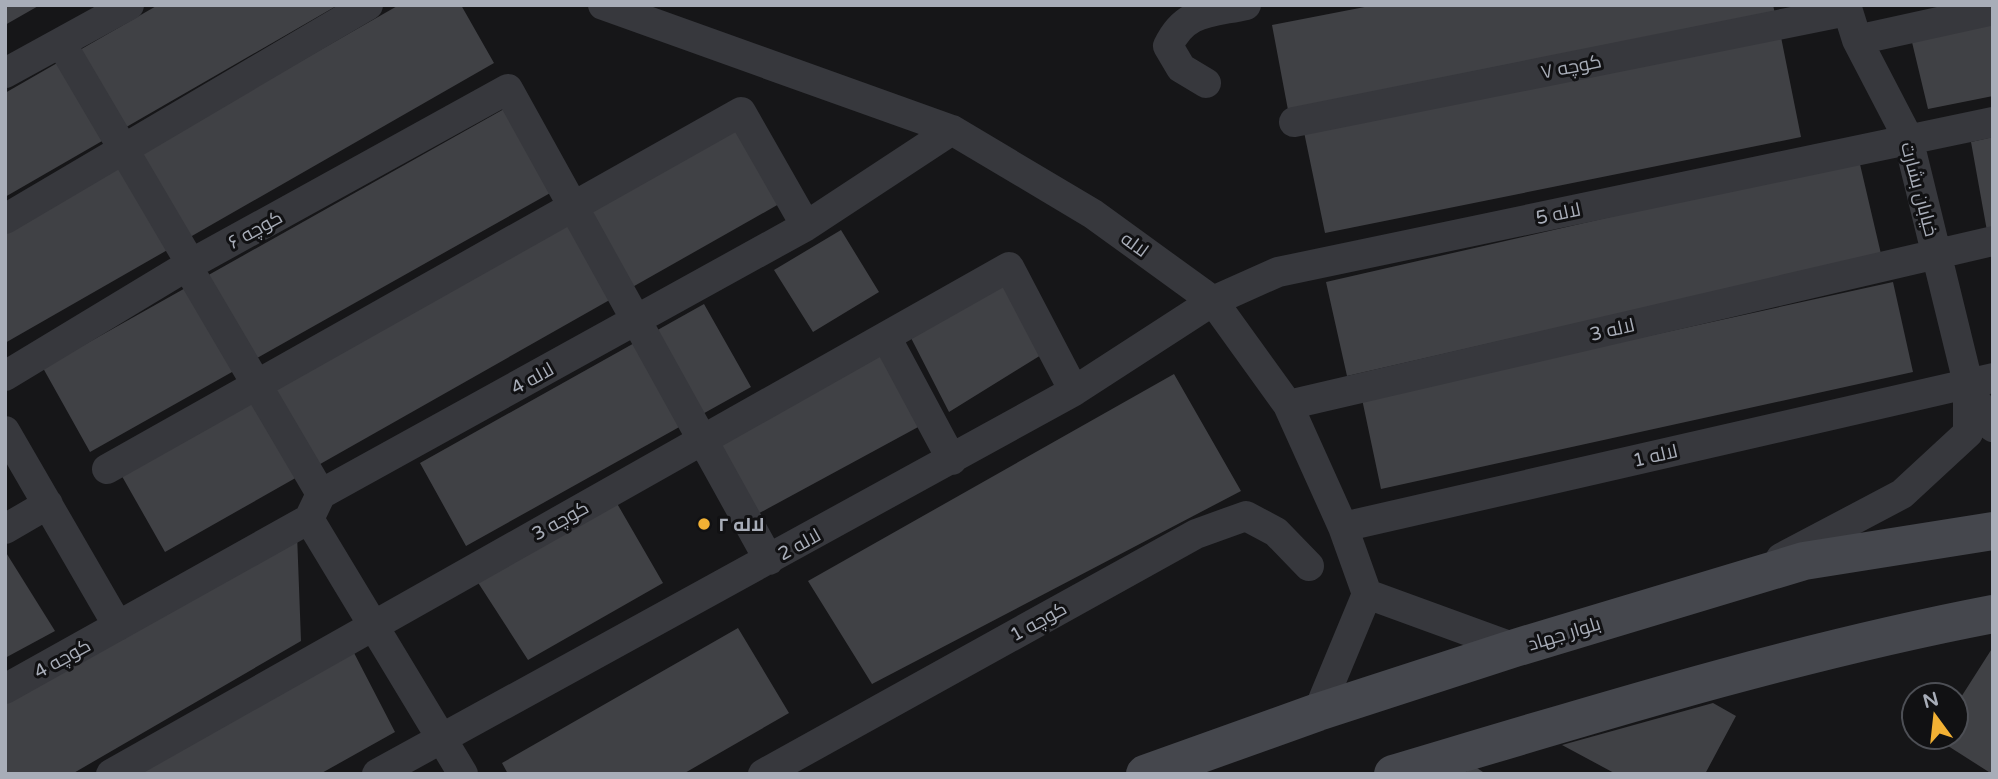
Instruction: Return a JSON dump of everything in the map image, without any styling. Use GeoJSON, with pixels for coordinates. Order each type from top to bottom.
{"type":"FeatureCollection","features":[{"type":"Feature","properties":{"kind":"main road","name":"بلوار جهاد"},"geometry":{"type":"LineString","coordinates":[[1145,774],[1318,712],[1515,648],[1804,561],[1993,531]]}},
{"type":"Feature","properties":{"kind":"main road"},"geometry":{"type":"LineString","coordinates":[[1393,774],[1653,698],[1907,631],[1993,614]]}},
{"type":"Feature","properties":{"kind":"street"},"geometry":{"type":"LineString","coordinates":[[5,74],[129,5]]}},
{"type":"Feature","properties":{"kind":"street"},"geometry":{"type":"LineString","coordinates":[[5,219],[368,5]]}},
{"type":"Feature","properties":{"kind":"street","name":"لاله"},"geometry":{"type":"LineString","coordinates":[[603,5],[952,130],[1093,214],[1213,301],[1288,405],[1343,527],[1367,594]]}},
{"type":"Feature","properties":{"kind":"street"},"geometry":{"type":"LineString","coordinates":[[1206,83],[1181,68],[1168,46],[1177,28],[1191,17],[1246,5]]}},
{"type":"Feature","properties":{"kind":"street","name":"خیابان بشارت"},"geometry":{"type":"LineString","coordinates":[[1847,8],[1857,40],[1908,138],[1936,252],[1980,381],[1986,421],[1993,427]]}},
{"type":"Feature","properties":{"kind":"street","name":"کوچه ۷"},"geometry":{"type":"LineString","coordinates":[[1294,122],[1847,8]]}},
{"type":"Feature","properties":{"kind":"street"},"geometry":{"type":"LineString","coordinates":[[1857,40],[1993,10]]}},
{"type":"Feature","properties":{"kind":"street"},"geometry":{"type":"LineString","coordinates":[[61,43],[126,150],[258,386],[371,625],[463,774]]}},
{"type":"Feature","properties":{"kind":"street","name":"کوچه ۶"},"geometry":{"type":"LineString","coordinates":[[5,376],[189,265],[508,89],[572,206]]}},
{"type":"Feature","properties":{"kind":"street"},"geometry":{"type":"LineString","coordinates":[[107,469],[741,112],[806,226]]}},
{"type":"Feature","properties":{"kind":"street","name":"لاله 5"},"geometry":{"type":"LineString","coordinates":[[1213,301],[1278,272],[1993,122]]}},
{"type":"Feature","properties":{"kind":"street","name":"لاله 4"},"geometry":{"type":"LineString","coordinates":[[118,626],[315,507],[806,226],[952,130]]}},
{"type":"Feature","properties":{"kind":"street"},"geometry":{"type":"LineString","coordinates":[[572,206],[769,560]]}},
{"type":"Feature","properties":{"kind":"street","name":"لاله 3"},"geometry":{"type":"LineString","coordinates":[[1288,405],[1936,252],[1993,241]]}},
{"type":"Feature","properties":{"kind":"street","name":"کوچه 3"},"geometry":{"type":"LineString","coordinates":[[111,774],[1009,267],[1074,391]]}},
{"type":"Feature","properties":{"kind":"street","name":"لاله 2"},"geometry":{"type":"LineString","coordinates":[[377,774],[1074,391],[1213,301]]}},
{"type":"Feature","properties":{"kind":"street"},"geometry":{"type":"LineString","coordinates":[[886,337],[952,460]]}},
{"type":"Feature","properties":{"kind":"street","name":"خیابان بشارت"},"geometry":{"type":"LineString","coordinates":[[1738,581],[1902,494],[1968,433],[1980,381]]}},
{"type":"Feature","properties":{"kind":"street","name":"لاله 1"},"geometry":{"type":"LineString","coordinates":[[1343,527],[1980,381]]}},
{"type":"Feature","properties":{"kind":"street"},"geometry":{"type":"LineString","coordinates":[[5,431],[118,626]]}},
{"type":"Feature","properties":{"kind":"street"},"geometry":{"type":"LineString","coordinates":[[5,529],[48,504]]}},
{"type":"Feature","properties":{"kind":"street","name":"کوچه 1"},"geometry":{"type":"LineString","coordinates":[[763,774],[1196,534],[1246,516],[1276,533],[1309,566]]}},
{"type":"Feature","properties":{"kind":"street"},"geometry":{"type":"LineString","coordinates":[[1318,712],[1367,594],[1515,648]]}},
{"type":"Feature","properties":{"kind":"street","name":"کوچه 4"},"geometry":{"type":"LineString","coordinates":[[5,689],[118,626]]}},
{"type":"Feature","properties":{"kind":"building"},"geometry":{"type":"Polygon","coordinates":[[[5,5],[40,5],[5,25],[5,5]]]}},
{"type":"Feature","properties":{"kind":"building"},"geometry":{"type":"Polygon","coordinates":[[[158,5],[338,5],[5,197],[5,93],[158,5]]]}},
{"type":"Feature","properties":{"kind":"building"},"geometry":{"type":"Polygon","coordinates":[[[399,5],[461,5],[494,63],[5,343],[5,230],[399,5]]]}},
{"type":"Feature","properties":{"kind":"building"},"geometry":{"type":"Polygon","coordinates":[[[1375,5],[1773,5],[1776,18],[1288,110],[1272,25],[1375,5]]]}},
{"type":"Feature","properties":{"kind":"building"},"geometry":{"type":"Polygon","coordinates":[[[1993,20],[1993,96],[1928,109],[1911,38],[1993,20]]]}},
{"type":"Feature","properties":{"kind":"building"},"geometry":{"type":"Polygon","coordinates":[[[1781,37],[1801,137],[1325,233],[1304,132],[1781,37]]]}},
{"type":"Feature","properties":{"kind":"building"},"geometry":{"type":"Polygon","coordinates":[[[504,109],[552,192],[90,452],[43,368],[504,109]]]}},
{"type":"Feature","properties":{"kind":"building"},"geometry":{"type":"Polygon","coordinates":[[[733,123],[779,204],[165,552],[119,471],[733,123]]]}},
{"type":"Feature","properties":{"kind":"building"},"geometry":{"type":"Polygon","coordinates":[[[1993,137],[1993,230],[1987,231],[1971,142],[1993,137]]]}},
{"type":"Feature","properties":{"kind":"building"},"geometry":{"type":"Polygon","coordinates":[[[1859,160],[1881,254],[1347,376],[1326,282],[1859,160]]]}},
{"type":"Feature","properties":{"kind":"building"},"geometry":{"type":"Polygon","coordinates":[[[841,230],[879,292],[813,332],[774,270],[841,230]]]}},
{"type":"Feature","properties":{"kind":"building"},"geometry":{"type":"Polygon","coordinates":[[[1003,279],[1046,352],[949,412],[910,336],[1003,279]]]}},
{"type":"Feature","properties":{"kind":"building"},"geometry":{"type":"Polygon","coordinates":[[[1893,282],[1913,372],[1381,489],[1362,399],[1893,282]]]}},
{"type":"Feature","properties":{"kind":"building"},"geometry":{"type":"Polygon","coordinates":[[[704,304],[751,387],[466,546],[420,463],[704,304]]]}},
{"type":"Feature","properties":{"kind":"building"},"geometry":{"type":"Polygon","coordinates":[[[875,343],[920,426],[754,516],[715,441],[875,343]]]}},
{"type":"Feature","properties":{"kind":"building"},"geometry":{"type":"Polygon","coordinates":[[[1174,374],[1241,491],[872,684],[808,581],[1174,374]]]}},
{"type":"Feature","properties":{"kind":"building"},"geometry":{"type":"Polygon","coordinates":[[[615,500],[663,583],[528,660],[477,581],[615,500]]]}},
{"type":"Feature","properties":{"kind":"building"},"geometry":{"type":"Polygon","coordinates":[[[297,534],[301,641],[72,774],[5,774],[5,704],[297,534]]]}},
{"type":"Feature","properties":{"kind":"building"},"geometry":{"type":"Polygon","coordinates":[[[5,551],[55,631],[5,658],[5,551]]]}},
{"type":"Feature","properties":{"kind":"building"},"geometry":{"type":"Polygon","coordinates":[[[738,628],[789,713],[683,774],[508,774],[502,763],[738,628]]]}},
{"type":"Feature","properties":{"kind":"building"},"geometry":{"type":"Polygon","coordinates":[[[1993,647],[1993,774],[1956,751],[1970,751],[1970,683],[1993,647]]]}},
{"type":"Feature","properties":{"kind":"building"},"geometry":{"type":"Polygon","coordinates":[[[352,649],[395,732],[320,774],[131,774],[352,649]]]}},
{"type":"Feature","properties":{"kind":"building"},"geometry":{"type":"Polygon","coordinates":[[[1713,703],[1736,716],[1705,774],[1616,774],[1562,745],[1713,703]]]}},
{"type":"Feature","properties":{"kind":"building"},"geometry":{"type":"Polygon","coordinates":[[[1471,764],[1486,774],[1465,774],[1471,764]]]}},
{"type":"Feature","properties":{"kind":"place","name":"لاله ۲"},"geometry":{"type":"Point","coordinates":[704,524]}}]}
